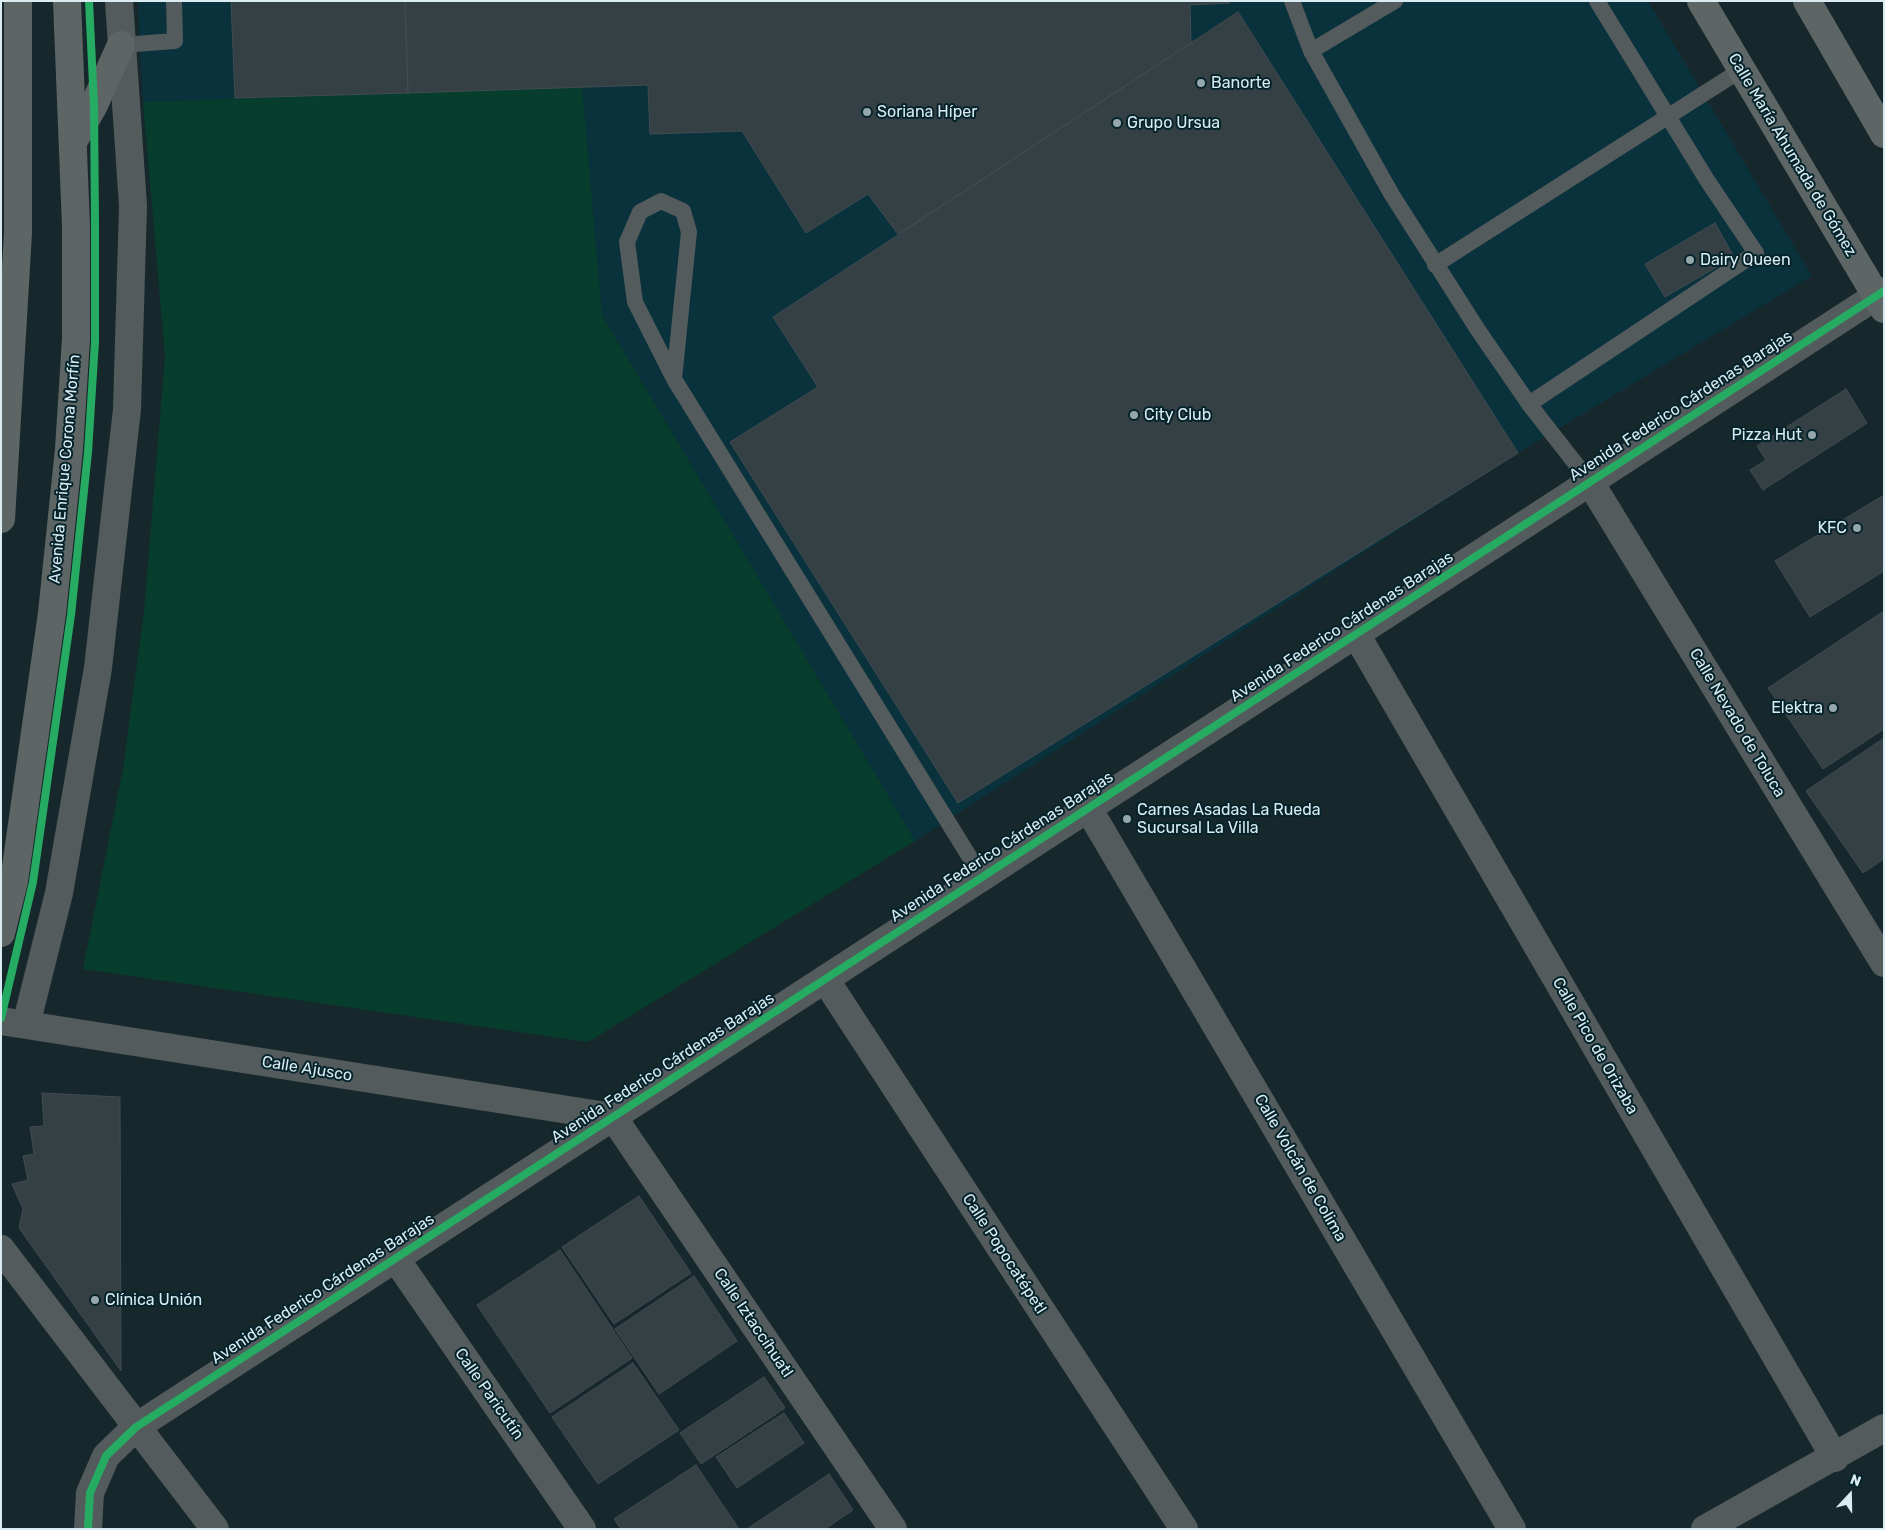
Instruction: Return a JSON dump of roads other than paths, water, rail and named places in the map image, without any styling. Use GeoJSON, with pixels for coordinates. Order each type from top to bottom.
{"type":"FeatureCollection","features":[{"type":"Feature","properties":{"kind":"main road"},"geometry":{"type":"LineString","coordinates":[[1,520],[18,233],[18,1]]}},
{"type":"Feature","properties":{"kind":"main road","name":"Avenida Enrique Corona Morfín"},"geometry":{"type":"LineString","coordinates":[[1,933],[14,881],[52,613],[69,449],[76,339],[74,142],[67,1]]}},
{"type":"Feature","properties":{"kind":"main road","name":"Calle María Ahumada de Gómez"},"geometry":{"type":"LineString","coordinates":[[1701,1],[1741,70],[1881,298]]}},
{"type":"Feature","properties":{"kind":"main road"},"geometry":{"type":"LineString","coordinates":[[1807,1],[1884,134]]}},
{"type":"Feature","properties":{"kind":"main road"},"geometry":{"type":"LineString","coordinates":[[74,142],[94,105],[121,44]]}},
{"type":"Feature","properties":{"kind":"street"},"geometry":{"type":"LineString","coordinates":[[14,1023],[59,893],[98,668],[127,409],[133,206],[119,1]]}},
{"type":"Feature","properties":{"kind":"street"},"geometry":{"type":"LineString","coordinates":[[1,185],[18,163]]}},
{"type":"Feature","properties":{"kind":"street","name":"Avenida Federico Cárdenas Barajas"},"geometry":{"type":"LineString","coordinates":[[88,1529],[90,1493],[106,1456],[136,1427],[1590,482],[1881,298]]}},
{"type":"Feature","properties":{"kind":"street","name":"Calle Nevado de Toluca"},"geometry":{"type":"LineString","coordinates":[[1590,482],[1884,963]]}},
{"type":"Feature","properties":{"kind":"street","name":"Calle Pico de Orizaba"},"geometry":{"type":"LineString","coordinates":[[1356,634],[1834,1458]]}},
{"type":"Feature","properties":{"kind":"street","name":"Calle Volcán de Colima"},"geometry":{"type":"LineString","coordinates":[[1088,808],[1512,1529]]}},
{"type":"Feature","properties":{"kind":"street","name":"Calle Popocatépetl"},"geometry":{"type":"LineString","coordinates":[[825,979],[1184,1529]]}},
{"type":"Feature","properties":{"kind":"street","name":"Calle Ajusco"},"geometry":{"type":"LineString","coordinates":[[14,1023],[613,1117]]}},
{"type":"Feature","properties":{"kind":"street","name":"Calle Iztaccíhuatl"},"geometry":{"type":"LineString","coordinates":[[613,1117],[893,1529]]}},
{"type":"Feature","properties":{"kind":"street"},"geometry":{"type":"LineString","coordinates":[[1,1249],[215,1529]]}},
{"type":"Feature","properties":{"kind":"street","name":"Calle Paricutín"},"geometry":{"type":"LineString","coordinates":[[396,1259],[582,1529]]}},
{"type":"Feature","properties":{"kind":"street"},"geometry":{"type":"LineString","coordinates":[[1705,1529],[1834,1458],[1884,1428]]}},
{"type":"Feature","properties":{"kind":"lane"},"geometry":{"type":"LineString","coordinates":[[121,44],[175,41],[174,1]]}},
{"type":"Feature","properties":{"kind":"lane"},"geometry":{"type":"LineString","coordinates":[[1292,1],[1311,51],[1387,186],[1435,265],[1529,404],[1590,482]]}},
{"type":"Feature","properties":{"kind":"lane"},"geometry":{"type":"LineString","coordinates":[[1311,51],[1395,1]]}},
{"type":"Feature","properties":{"kind":"lane"},"geometry":{"type":"LineString","coordinates":[[1529,404],[1756,253],[1707,180],[1597,1]]}},
{"type":"Feature","properties":{"kind":"lane"},"geometry":{"type":"LineString","coordinates":[[1435,265],[1741,70]]}},
{"type":"Feature","properties":{"kind":"lane"},"geometry":{"type":"LineString","coordinates":[[674,380],[689,232],[683,212],[661,201],[640,212],[627,242],[635,302],[674,380],[982,877]]}},
{"type":"Feature","properties":{"kind":"place","name":"Banorte"},"geometry":{"type":"Point","coordinates":[1201,83]}},
{"type":"Feature","properties":{"kind":"place","name":"Soriana Híper"},"geometry":{"type":"Point","coordinates":[867,112]}},
{"type":"Feature","properties":{"kind":"place","name":"Grupo Ursua"},"geometry":{"type":"Point","coordinates":[1117,123]}},
{"type":"Feature","properties":{"kind":"place","name":"Dairy Queen"},"geometry":{"type":"Point","coordinates":[1690,260]}},
{"type":"Feature","properties":{"kind":"place","name":"City Club"},"geometry":{"type":"Point","coordinates":[1134,415]}},
{"type":"Feature","properties":{"kind":"place","name":"Pizza Hut"},"geometry":{"type":"Point","coordinates":[1812,435]}},
{"type":"Feature","properties":{"kind":"place","name":"KFC"},"geometry":{"type":"Point","coordinates":[1857,528]}},
{"type":"Feature","properties":{"kind":"place","name":"Elektra"},"geometry":{"type":"Point","coordinates":[1833,708]}},
{"type":"Feature","properties":{"kind":"place","name":"Carnes Asadas La Rueda Sucursal La Villa"},"geometry":{"type":"Point","coordinates":[1127,819]}},
{"type":"Feature","properties":{"kind":"place","name":"Clínica Unión"},"geometry":{"type":"Point","coordinates":[95,1300]}}]}
